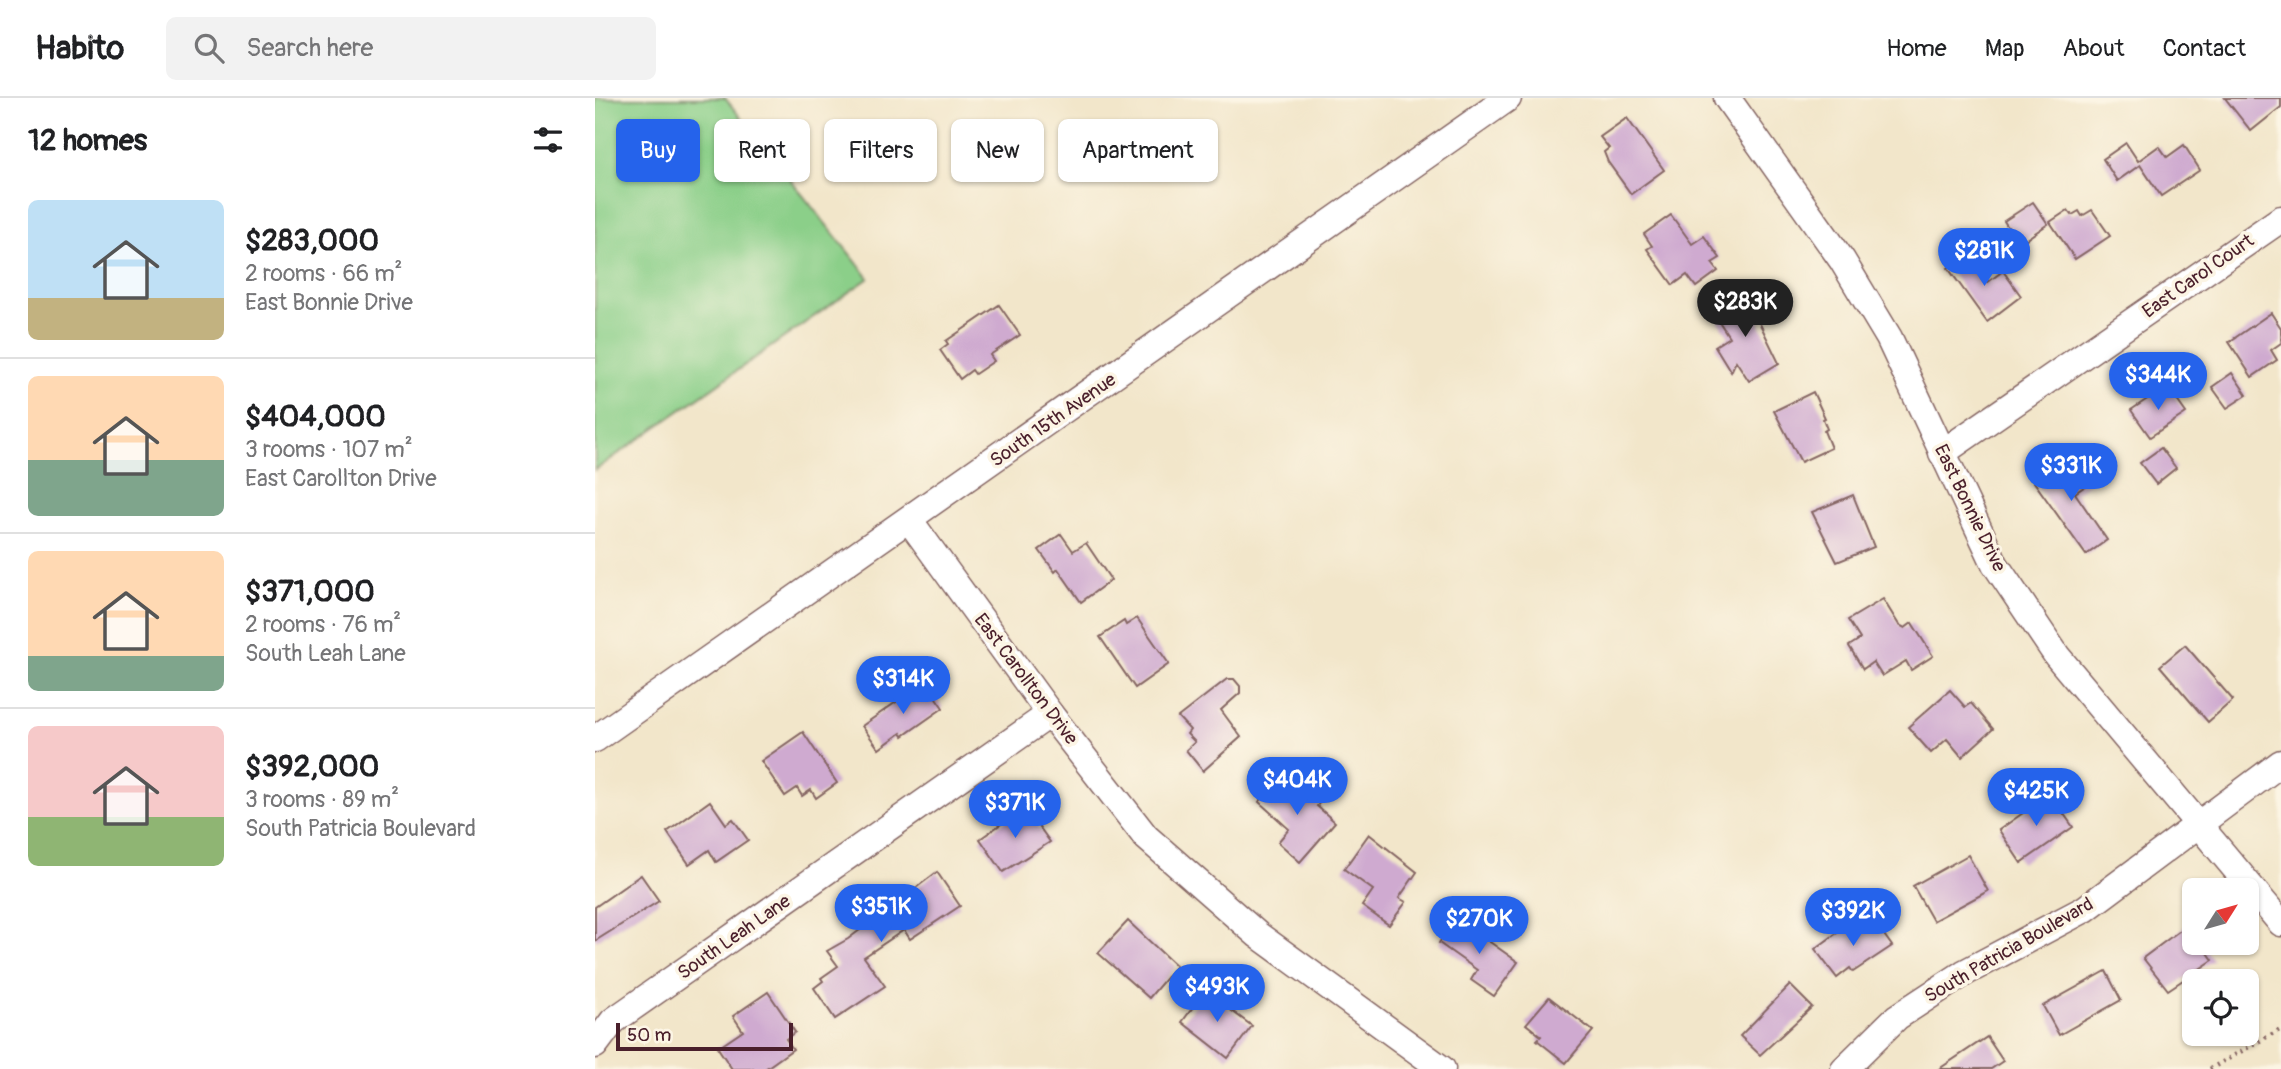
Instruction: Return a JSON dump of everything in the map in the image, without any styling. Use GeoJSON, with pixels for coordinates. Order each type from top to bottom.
{"type":"FeatureCollection","features":[{"type":"Feature","properties":{"kind":"street","name":"South 15th Avenue"},"geometry":{"type":"LineString","coordinates":[[595,739],[910,521],[1508,98]]}},
{"type":"Feature","properties":{"kind":"street","name":"East Bonnie Drive"},"geometry":{"type":"LineString","coordinates":[[1727,98],[1842,260],[1889,338],[1995,564],[2057,656],[2196,825],[2281,923]]}},
{"type":"Feature","properties":{"kind":"street","name":"East Carol Court"},"geometry":{"type":"LineString","coordinates":[[1942,453],[2281,219]]}},
{"type":"Feature","properties":{"kind":"street","name":"East Carollton Drive"},"geometry":{"type":"LineString","coordinates":[[910,521],[1051,714],[1146,837],[1258,935],[1442,1069]]}},
{"type":"Feature","properties":{"kind":"street","name":"South Leah Lane"},"geometry":{"type":"LineString","coordinates":[[595,1045],[613,1021],[1051,714]]}},
{"type":"Feature","properties":{"kind":"street","name":"South Patricia Boulevard"},"geometry":{"type":"LineString","coordinates":[[1844,1069],[1897,1017],[1964,973],[2085,909],[2281,763]]}},
{"type":"Feature","properties":{"kind":"path"},"geometry":{"type":"LineString","coordinates":[[2210,1069],[2281,1029]]}},
{"type":"Feature","properties":{"kind":"green space"},"geometry":{"type":"Polygon","coordinates":[[[595,98],[725,98],[742,119],[714,119],[714,182],[792,182],[869,278],[595,470],[595,98]]]}},
{"type":"Feature","properties":{"kind":"building"},"geometry":{"type":"Polygon","coordinates":[[[2225,98],[2281,98],[2281,107],[2251,131],[2225,98]]]}},
{"type":"Feature","properties":{"kind":"building"},"geometry":{"type":"Polygon","coordinates":[[[1627,118],[1664,170],[1631,194],[1608,162],[1604,152],[1609,148],[1600,137],[1627,118]]]}},
{"type":"Feature","properties":{"kind":"building"},"geometry":{"type":"Polygon","coordinates":[[[2126,143],[2138,161],[2159,146],[2167,157],[2184,145],[2200,170],[2161,196],[2140,165],[2117,181],[2103,159],[2126,143]]]}},
{"type":"Feature","properties":{"kind":"building"},"geometry":{"type":"Polygon","coordinates":[[[2033,202],[2048,224],[2019,244],[2004,221],[2033,202]]]}},
{"type":"Feature","properties":{"kind":"building"},"geometry":{"type":"Polygon","coordinates":[[[2068,210],[2072,215],[2079,211],[2082,216],[2092,210],[2110,236],[2075,259],[2050,222],[2068,210]]]}},
{"type":"Feature","properties":{"kind":"building"},"geometry":{"type":"Polygon","coordinates":[[[1671,215],[1692,244],[1704,236],[1720,258],[1712,263],[1718,271],[1696,287],[1687,275],[1673,285],[1647,249],[1652,246],[1644,234],[1671,215]]]}},
{"type":"Feature","properties":{"kind":"building"},"geometry":{"type":"Polygon","coordinates":[[[1967,254],[1988,282],[2003,271],[2021,296],[1987,322],[1948,268],[1967,254]]]}},
{"type":"Feature","properties":{"kind":"building"},"geometry":{"type":"Polygon","coordinates":[[[1748,294],[1763,319],[1759,322],[1779,363],[1749,381],[1736,361],[1731,372],[1715,346],[1729,337],[1715,315],[1748,294]]]}},
{"type":"Feature","properties":{"kind":"building"},"geometry":{"type":"Polygon","coordinates":[[[999,305],[1020,335],[990,355],[994,361],[975,374],[972,370],[960,379],[940,350],[948,344],[946,341],[999,305]]]}},
{"type":"Feature","properties":{"kind":"building"},"geometry":{"type":"Polygon","coordinates":[[[2271,313],[2281,328],[2281,343],[2271,350],[2277,360],[2252,377],[2229,342],[2271,313]]]}},
{"type":"Feature","properties":{"kind":"building"},"geometry":{"type":"Polygon","coordinates":[[[2232,373],[2247,395],[2227,408],[2212,387],[2232,373]]]}},
{"type":"Feature","properties":{"kind":"building"},"geometry":{"type":"Polygon","coordinates":[[[2167,386],[2186,413],[2150,437],[2131,410],[2167,386]]]}},
{"type":"Feature","properties":{"kind":"building"},"geometry":{"type":"Polygon","coordinates":[[[1813,392],[1825,418],[1823,419],[1827,429],[1824,431],[1831,448],[1801,462],[1774,411],[1813,392]]]}},
{"type":"Feature","properties":{"kind":"building"},"geometry":{"type":"Polygon","coordinates":[[[2161,448],[2176,468],[2156,484],[2140,463],[2161,448]]]}},
{"type":"Feature","properties":{"kind":"building"},"geometry":{"type":"Polygon","coordinates":[[[2071,456],[2090,483],[2075,493],[2107,540],[2086,555],[2034,482],[2071,456]]]}},
{"type":"Feature","properties":{"kind":"building"},"geometry":{"type":"Polygon","coordinates":[[[1853,495],[1874,547],[1837,562],[1812,512],[1853,495]]]}},
{"type":"Feature","properties":{"kind":"building"},"geometry":{"type":"Polygon","coordinates":[[[1061,534],[1073,551],[1086,543],[1111,580],[1081,602],[1058,569],[1055,572],[1039,550],[1061,534]]]}},
{"type":"Feature","properties":{"kind":"building"},"geometry":{"type":"Polygon","coordinates":[[[1883,599],[1899,625],[1905,628],[1912,623],[1933,656],[1911,670],[1906,661],[1882,676],[1873,662],[1863,669],[1849,646],[1860,639],[1848,620],[1883,599]]]}},
{"type":"Feature","properties":{"kind":"building"},"geometry":{"type":"Polygon","coordinates":[[[1137,618],[1169,664],[1135,688],[1100,637],[1124,621],[1126,625],[1137,618]]]}},
{"type":"Feature","properties":{"kind":"building"},"geometry":{"type":"Polygon","coordinates":[[[2185,645],[2233,700],[2208,722],[2160,666],[2185,645]]]}},
{"type":"Feature","properties":{"kind":"building"},"geometry":{"type":"Polygon","coordinates":[[[1227,679],[1234,679],[1240,686],[1240,693],[1221,710],[1241,737],[1203,771],[1186,750],[1195,742],[1187,734],[1190,730],[1178,717],[1227,679]]]}},
{"type":"Feature","properties":{"kind":"building"},"geometry":{"type":"Polygon","coordinates":[[[925,682],[943,708],[879,749],[862,726],[925,682]]]}},
{"type":"Feature","properties":{"kind":"building"},"geometry":{"type":"Polygon","coordinates":[[[1950,690],[1965,707],[1971,703],[1993,729],[1962,757],[1947,739],[1931,753],[1908,727],[1950,690]]]}},
{"type":"Feature","properties":{"kind":"building"},"geometry":{"type":"Polygon","coordinates":[[[803,732],[837,783],[816,798],[811,790],[802,796],[797,788],[785,796],[761,761],[803,732]]]}},
{"type":"Feature","properties":{"kind":"building"},"geometry":{"type":"Polygon","coordinates":[[[1282,776],[1298,790],[1301,785],[1320,802],[1317,806],[1335,822],[1300,862],[1278,842],[1289,829],[1259,802],[1282,776]]]}},
{"type":"Feature","properties":{"kind":"building"},"geometry":{"type":"Polygon","coordinates":[[[2050,794],[2073,827],[2021,863],[1999,830],[2050,794]]]}},
{"type":"Feature","properties":{"kind":"building"},"geometry":{"type":"Polygon","coordinates":[[[710,801],[726,824],[733,819],[748,840],[716,862],[709,850],[689,864],[667,832],[710,801]]]}},
{"type":"Feature","properties":{"kind":"building"},"geometry":{"type":"Polygon","coordinates":[[[1025,807],[1050,842],[1003,872],[980,839],[1025,807]]]}},
{"type":"Feature","properties":{"kind":"building"},"geometry":{"type":"Polygon","coordinates":[[[1369,834],[1417,872],[1399,898],[1406,902],[1389,925],[1362,906],[1373,890],[1344,869],[1369,834]]]}},
{"type":"Feature","properties":{"kind":"building"},"geometry":{"type":"Polygon","coordinates":[[[1968,855],[1988,891],[1933,921],[1913,886],[1968,855]]]}},
{"type":"Feature","properties":{"kind":"building"},"geometry":{"type":"Polygon","coordinates":[[[937,872],[960,906],[910,939],[904,930],[864,957],[885,986],[835,1019],[814,988],[823,981],[821,978],[838,966],[827,951],[848,939],[937,872]]]}},
{"type":"Feature","properties":{"kind":"building"},"geometry":{"type":"Polygon","coordinates":[[[641,875],[659,901],[595,941],[595,907],[641,875]]]}},
{"type":"Feature","properties":{"kind":"building"},"geometry":{"type":"Polygon","coordinates":[[[1456,918],[1518,962],[1494,996],[1471,980],[1477,970],[1439,943],[1456,918]]]}},
{"type":"Feature","properties":{"kind":"building"},"geometry":{"type":"Polygon","coordinates":[[[1872,918],[1892,946],[1853,972],[1850,968],[1837,978],[1815,949],[1848,925],[1853,932],[1872,918]]]}},
{"type":"Feature","properties":{"kind":"building"},"geometry":{"type":"Polygon","coordinates":[[[1128,921],[1176,966],[1149,998],[1098,953],[1128,921]]]}},
{"type":"Feature","properties":{"kind":"building"},"geometry":{"type":"Polygon","coordinates":[[[2182,929],[2182,956],[2210,956],[2213,960],[2200,969],[2182,969],[2182,981],[2168,990],[2143,958],[2182,929]]]}},
{"type":"Feature","properties":{"kind":"building"},"geometry":{"type":"Polygon","coordinates":[[[2106,971],[2121,1000],[2059,1035],[2043,1006],[2106,971]]]}},
{"type":"Feature","properties":{"kind":"building"},"geometry":{"type":"Polygon","coordinates":[[[1790,985],[1812,1007],[1760,1055],[1740,1036],[1790,985]]]}},
{"type":"Feature","properties":{"kind":"building"},"geometry":{"type":"Polygon","coordinates":[[[1205,991],[1252,1026],[1228,1058],[1182,1022],[1205,991]]]}},
{"type":"Feature","properties":{"kind":"building"},"geometry":{"type":"Polygon","coordinates":[[[768,992],[795,1032],[786,1039],[793,1049],[765,1069],[732,1069],[718,1048],[743,1031],[733,1016],[768,992]]]}},
{"type":"Feature","properties":{"kind":"building"},"geometry":{"type":"Polygon","coordinates":[[[1549,997],[1593,1031],[1566,1063],[1537,1040],[1541,1036],[1526,1024],[1549,997]]]}},
{"type":"Feature","properties":{"kind":"building"},"geometry":{"type":"Polygon","coordinates":[[[1987,1037],[2003,1061],[1991,1069],[1939,1069],[1987,1037]]]}}]}
